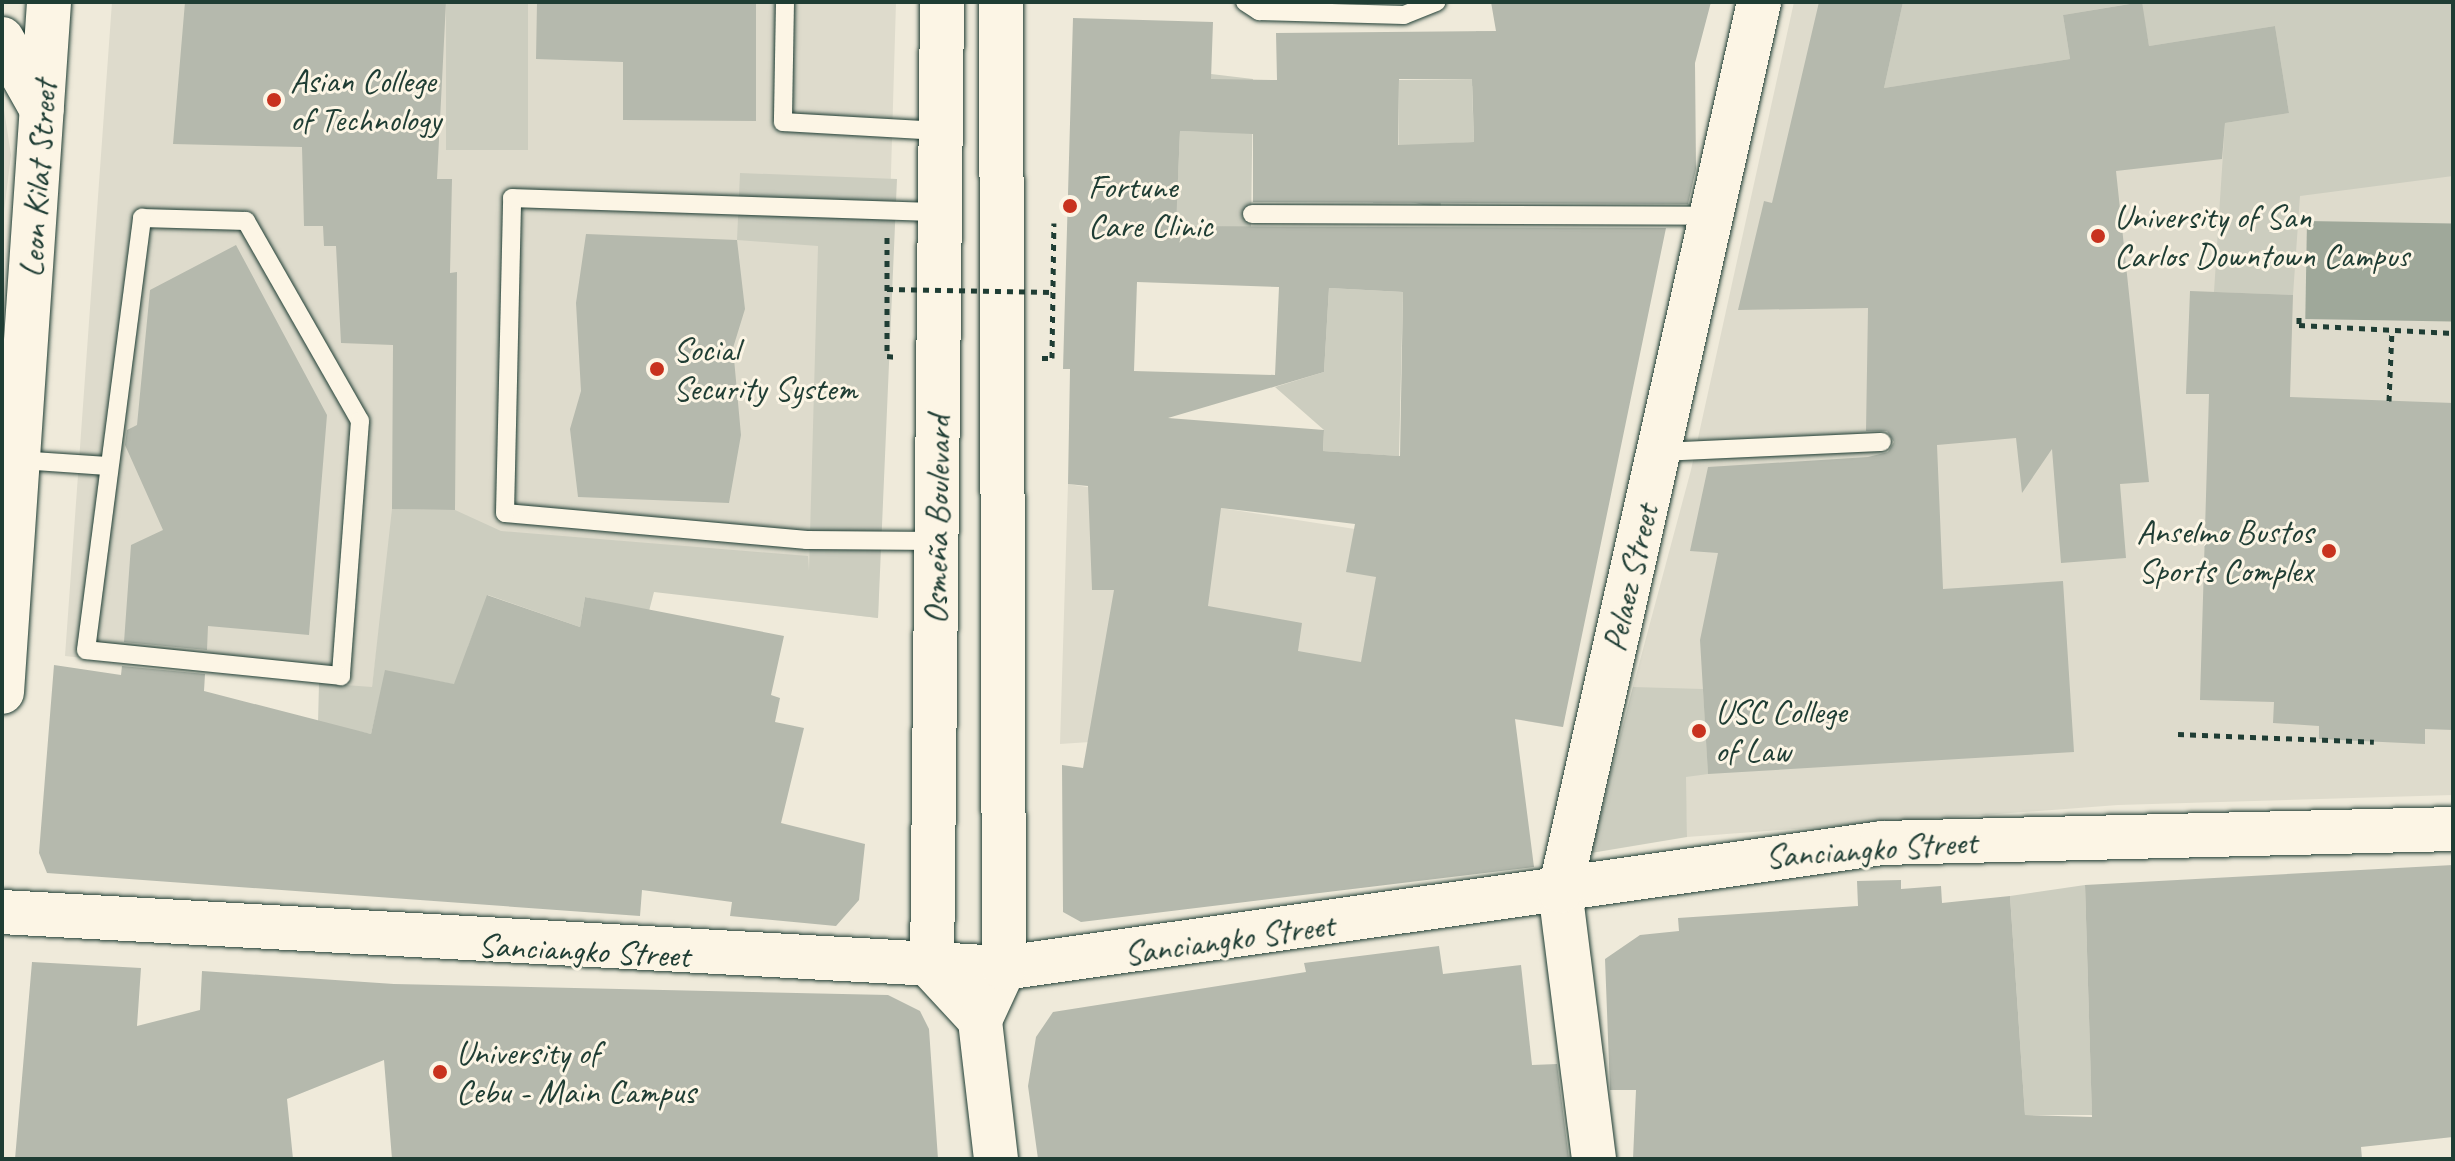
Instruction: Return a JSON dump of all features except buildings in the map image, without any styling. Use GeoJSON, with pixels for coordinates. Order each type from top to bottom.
{"type":"FeatureCollection","features":[{"type":"Feature","properties":{"kind":"street","name":"Leon Kilat Street"},"geometry":{"type":"LineString","coordinates":[[2,692],[49,2]]}},
{"type":"Feature","properties":{"kind":"street","name":"Osmeña Boulevard"},"geometry":{"type":"LineString","coordinates":[[932,968],[942,2]]}},
{"type":"Feature","properties":{"kind":"street","name":"Osmeña Boulevard"},"geometry":{"type":"LineString","coordinates":[[980,1020],[1004,968],[1001,2]]}},
{"type":"Feature","properties":{"kind":"street","name":"Pelaez Street"},"geometry":{"type":"LineString","coordinates":[[1594,1159],[1560,891],[1759,2]]}},
{"type":"Feature","properties":{"kind":"street"},"geometry":{"type":"LineString","coordinates":[[2,39],[42,110]]}},
{"type":"Feature","properties":{"kind":"street","name":"Sanciangko Street"},"geometry":{"type":"LineString","coordinates":[[2,912],[932,968],[1004,968],[1882,843],[2453,829]]}},
{"type":"Feature","properties":{"kind":"street"},"geometry":{"type":"LineString","coordinates":[[932,968],[980,1020],[996,1159]]}},
{"type":"Feature","properties":{"kind":"lane"},"geometry":{"type":"LineString","coordinates":[[785,2],[783,122],[940,131]]}},
{"type":"Feature","properties":{"kind":"lane"},"geometry":{"type":"LineString","coordinates":[[1245,2],[1259,11],[1404,15],[1436,2]]}},
{"type":"Feature","properties":{"kind":"lane"},"geometry":{"type":"LineString","coordinates":[[938,541],[807,540],[505,513],[512,198],[939,212]]}},
{"type":"Feature","properties":{"kind":"lane"},"geometry":{"type":"LineString","coordinates":[[1252,214],[1711,216]]}},
{"type":"Feature","properties":{"kind":"lane"},"geometry":{"type":"LineString","coordinates":[[142,218],[246,221],[360,421],[341,676],[86,650],[106,466],[142,218]]}},
{"type":"Feature","properties":{"kind":"lane"},"geometry":{"type":"LineString","coordinates":[[1658,452],[1882,442]]}},
{"type":"Feature","properties":{"kind":"lane"},"geometry":{"type":"LineString","coordinates":[[19,460],[106,466]]}},
{"type":"Feature","properties":{"kind":"path"},"geometry":{"type":"LineString","coordinates":[[1052,358],[1054,223]]}},
{"type":"Feature","properties":{"kind":"path"},"geometry":{"type":"LineString","coordinates":[[887,224],[887,356]]}},
{"type":"Feature","properties":{"kind":"path"},"geometry":{"type":"LineString","coordinates":[[887,289],[1053,292]]}},
{"type":"Feature","properties":{"kind":"path"},"geometry":{"type":"LineString","coordinates":[[2299,317],[2299,325],[2453,333]]}},
{"type":"Feature","properties":{"kind":"path"},"geometry":{"type":"LineString","coordinates":[[2389,401],[2392,330]]}},
{"type":"Feature","properties":{"kind":"path"},"geometry":{"type":"LineString","coordinates":[[2178,734],[2374,742]]}},
{"type":"Feature","properties":{"kind":"shaded area"},"geometry":{"type":"Polygon","coordinates":[[[112,2],[896,2],[878,618],[388,558],[372,688],[65,656],[112,2]]]}},
{"type":"Feature","properties":{"kind":"shaded area"},"geometry":{"type":"Polygon","coordinates":[[[446,2],[528,2],[528,150],[446,150],[446,2]]]}},
{"type":"Feature","properties":{"kind":"shaded area","name":"University of San Carlos Downtown Campus"},"geometry":{"type":"Polygon","coordinates":[[[1794,2],[2453,2],[2453,795],[2118,805],[1687,837],[1685,776],[1608,780],[1691,470],[1794,2]]]}},
{"type":"Feature","properties":{"kind":"shaded area"},"geometry":{"type":"Polygon","coordinates":[[[1903,2],[2141,2],[2063,15],[2070,59],[1884,88],[1903,2]]]}},
{"type":"Feature","properties":{"kind":"shaded area"},"geometry":{"type":"Polygon","coordinates":[[[2141,2],[2453,2],[2453,176],[2300,196],[2293,295],[2214,292],[2225,123],[2289,113],[2275,26],[2149,46],[2141,2]]]}},
{"type":"Feature","properties":{"kind":"shaded area"},"geometry":{"type":"Polygon","coordinates":[[[1476,31],[1496,32],[1539,83],[1472,86],[1474,142],[1438,144],[1441,209],[1398,199],[1399,80],[1476,79],[1476,31]]]}},
{"type":"Feature","properties":{"kind":"shaded area"},"geometry":{"type":"Polygon","coordinates":[[[1211,74],[1253,79],[1251,228],[1167,225],[1177,199],[1180,131],[1210,132],[1211,74]]]}},
{"type":"Feature","properties":{"kind":"shaded area"},"geometry":{"type":"Polygon","coordinates":[[[2,97],[11,155],[2,228],[2,97]]]}},
{"type":"Feature","properties":{"kind":"shaded area"},"geometry":{"type":"Polygon","coordinates":[[[740,173],[897,179],[878,618],[654,592],[649,611],[585,597],[580,627],[488,595],[468,647],[508,695],[386,671],[371,734],[318,723],[319,683],[372,687],[392,509],[455,510],[501,531],[808,556],[809,571],[818,246],[737,240],[740,173]]]}},
{"type":"Feature","properties":{"kind":"shaded area"},"geometry":{"type":"Polygon","coordinates":[[[2307,221],[2453,224],[2451,322],[2305,319],[2307,221]]]}},
{"type":"Feature","properties":{"kind":"shaded area"},"geometry":{"type":"Polygon","coordinates":[[[1329,288],[1403,292],[1399,456],[1323,451],[1324,430],[1275,387],[1324,372],[1329,288]]]}},
{"type":"Feature","properties":{"kind":"shaded area"},"geometry":{"type":"Polygon","coordinates":[[[1068,484],[1591,566],[1563,727],[1489,715],[1060,744],[1068,484]]]}},
{"type":"Feature","properties":{"kind":"shaded area"},"geometry":{"type":"Polygon","coordinates":[[[1633,687],[1703,689],[1708,774],[1686,777],[1687,837],[1591,853],[1633,687]]]}},
{"type":"Feature","properties":{"kind":"shaded area"},"geometry":{"type":"Polygon","coordinates":[[[2085,885],[2092,1115],[2025,1115],[2010,896],[2085,885]]]}},
{"type":"Feature","properties":{"kind":"place","name":"Asian College of Technology"},"geometry":{"type":"Point","coordinates":[274,100]}},
{"type":"Feature","properties":{"kind":"place","name":"Fortune Care Clinic"},"geometry":{"type":"Point","coordinates":[1070,206]}},
{"type":"Feature","properties":{"kind":"place","name":"University of San Carlos Downtown Campus"},"geometry":{"type":"Point","coordinates":[2098,236]}},
{"type":"Feature","properties":{"kind":"place","name":"Social Security System"},"geometry":{"type":"Point","coordinates":[657,369]}},
{"type":"Feature","properties":{"kind":"place","name":"Anselmo Bustos Sports Complex"},"geometry":{"type":"Point","coordinates":[2329,551]}},
{"type":"Feature","properties":{"kind":"place","name":"USC College of Law"},"geometry":{"type":"Point","coordinates":[1699,731]}},
{"type":"Feature","properties":{"kind":"place","name":"University of Cebu - Main Campus"},"geometry":{"type":"Point","coordinates":[440,1072]}}]}
